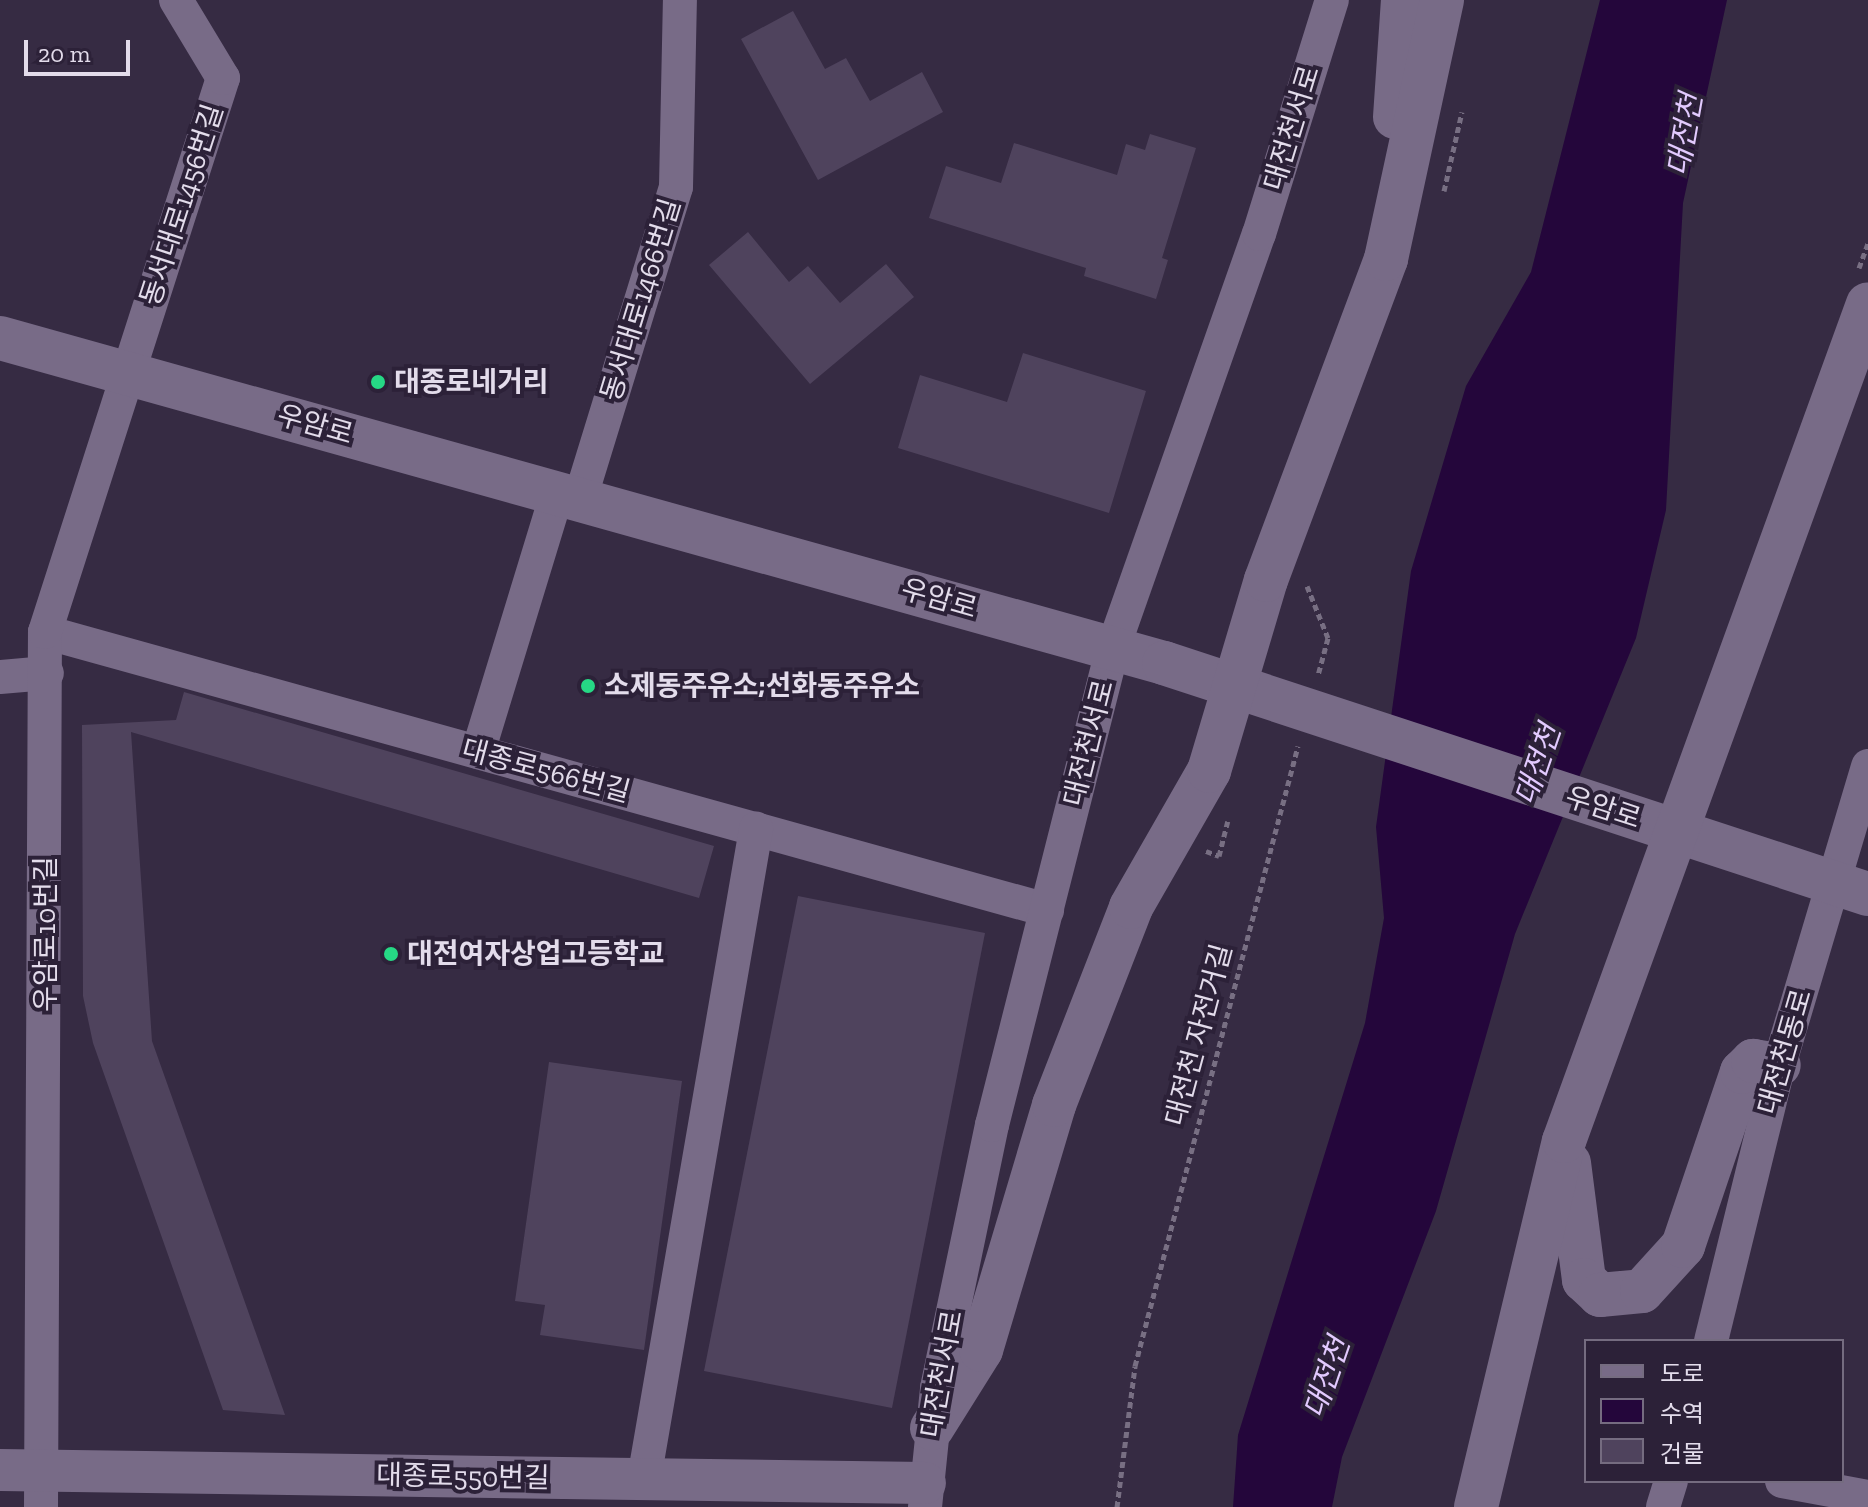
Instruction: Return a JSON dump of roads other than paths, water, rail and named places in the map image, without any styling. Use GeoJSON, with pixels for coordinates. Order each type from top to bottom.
{"type":"FeatureCollection","features":[{"type":"Feature","properties":{"kind":"main road"},"geometry":{"type":"LineString","coordinates":[[1386,259],[1403,0]]}},
{"type":"Feature","properties":{"kind":"main road"},"geometry":{"type":"LineString","coordinates":[[932,1428],[981,1350],[1054,1105],[1131,907],[1209,771],[1266,580],[1386,259],[1442,0]]}},
{"type":"Feature","properties":{"kind":"main road"},"geometry":{"type":"LineString","coordinates":[[1479,1500],[1564,1141],[1868,304]]}},
{"type":"Feature","properties":{"kind":"main road","name":"우암로"},"geometry":{"type":"LineString","coordinates":[[0,338],[1164,663],[1835,884]]}},
{"type":"Feature","properties":{"kind":"main road"},"geometry":{"type":"LineString","coordinates":[[1564,1141],[1576,1189],[1575,1243],[1584,1280],[1600,1295],[1642,1291],[1683,1246],[1742,1072],[1753,1061],[1779,1065]]}},
{"type":"Feature","properties":{"kind":"street","name":"동서대로1456번길"},"geometry":{"type":"LineString","coordinates":[[128,373],[223,78],[176,0]]}},
{"type":"Feature","properties":{"kind":"street","name":"동서대로1466번길"},"geometry":{"type":"LineString","coordinates":[[478,752],[676,187],[680,0]]}},
{"type":"Feature","properties":{"kind":"street","name":"대전천서로"},"geometry":{"type":"LineString","coordinates":[[925,1495],[932,1428],[992,1125],[1113,648],[1259,234],[1332,0]]}},
{"type":"Feature","properties":{"kind":"street","name":"우암로10번길"},"geometry":{"type":"LineString","coordinates":[[42,1489],[45,632],[128,373]]}},
{"type":"Feature","properties":{"kind":"street","name":"대종로566번길"},"geometry":{"type":"LineString","coordinates":[[45,632],[1047,910]]}},
{"type":"Feature","properties":{"kind":"street"},"geometry":{"type":"LineString","coordinates":[[0,677],[47,673]]}},
{"type":"Feature","properties":{"kind":"street","name":"대전천동로"},"geometry":{"type":"LineString","coordinates":[[1711,1339],[1779,1065],[1868,766]]}},
{"type":"Feature","properties":{"kind":"street"},"geometry":{"type":"LineString","coordinates":[[644,1479],[756,829]]}},
{"type":"Feature","properties":{"kind":"street","name":"대종로550번길"},"geometry":{"type":"LineString","coordinates":[[0,1470],[42,1489],[644,1479],[925,1495]]}},
{"type":"Feature","properties":{"kind":"street"},"geometry":{"type":"LineString","coordinates":[[1663,1507],[1670,1483]]}},
{"type":"Feature","properties":{"kind":"street"},"geometry":{"type":"LineString","coordinates":[[1793,1483],[1868,1497]]}},
{"type":"Feature","properties":{"kind":"water","name":"대전천"},"geometry":{"type":"Polygon","coordinates":[[[1600,0],[1727,0],[1683,203],[1666,510],[1636,638],[1515,934],[1436,1211],[1342,1457],[1332,1507],[1233,1507],[1238,1435],[1365,1023],[1384,918],[1376,827],[1411,571],[1466,386],[1531,272],[1600,0]]]}},
{"type":"Feature","properties":{"kind":"place","name":"대종로네거리"},"geometry":{"type":"Point","coordinates":[378,382]}},
{"type":"Feature","properties":{"kind":"place","name":"소제동주유소;선화동주유소"},"geometry":{"type":"Point","coordinates":[588,686]}},
{"type":"Feature","properties":{"kind":"place","name":"대전여자상업고등학교"},"geometry":{"type":"Point","coordinates":[391,954]}}]}
